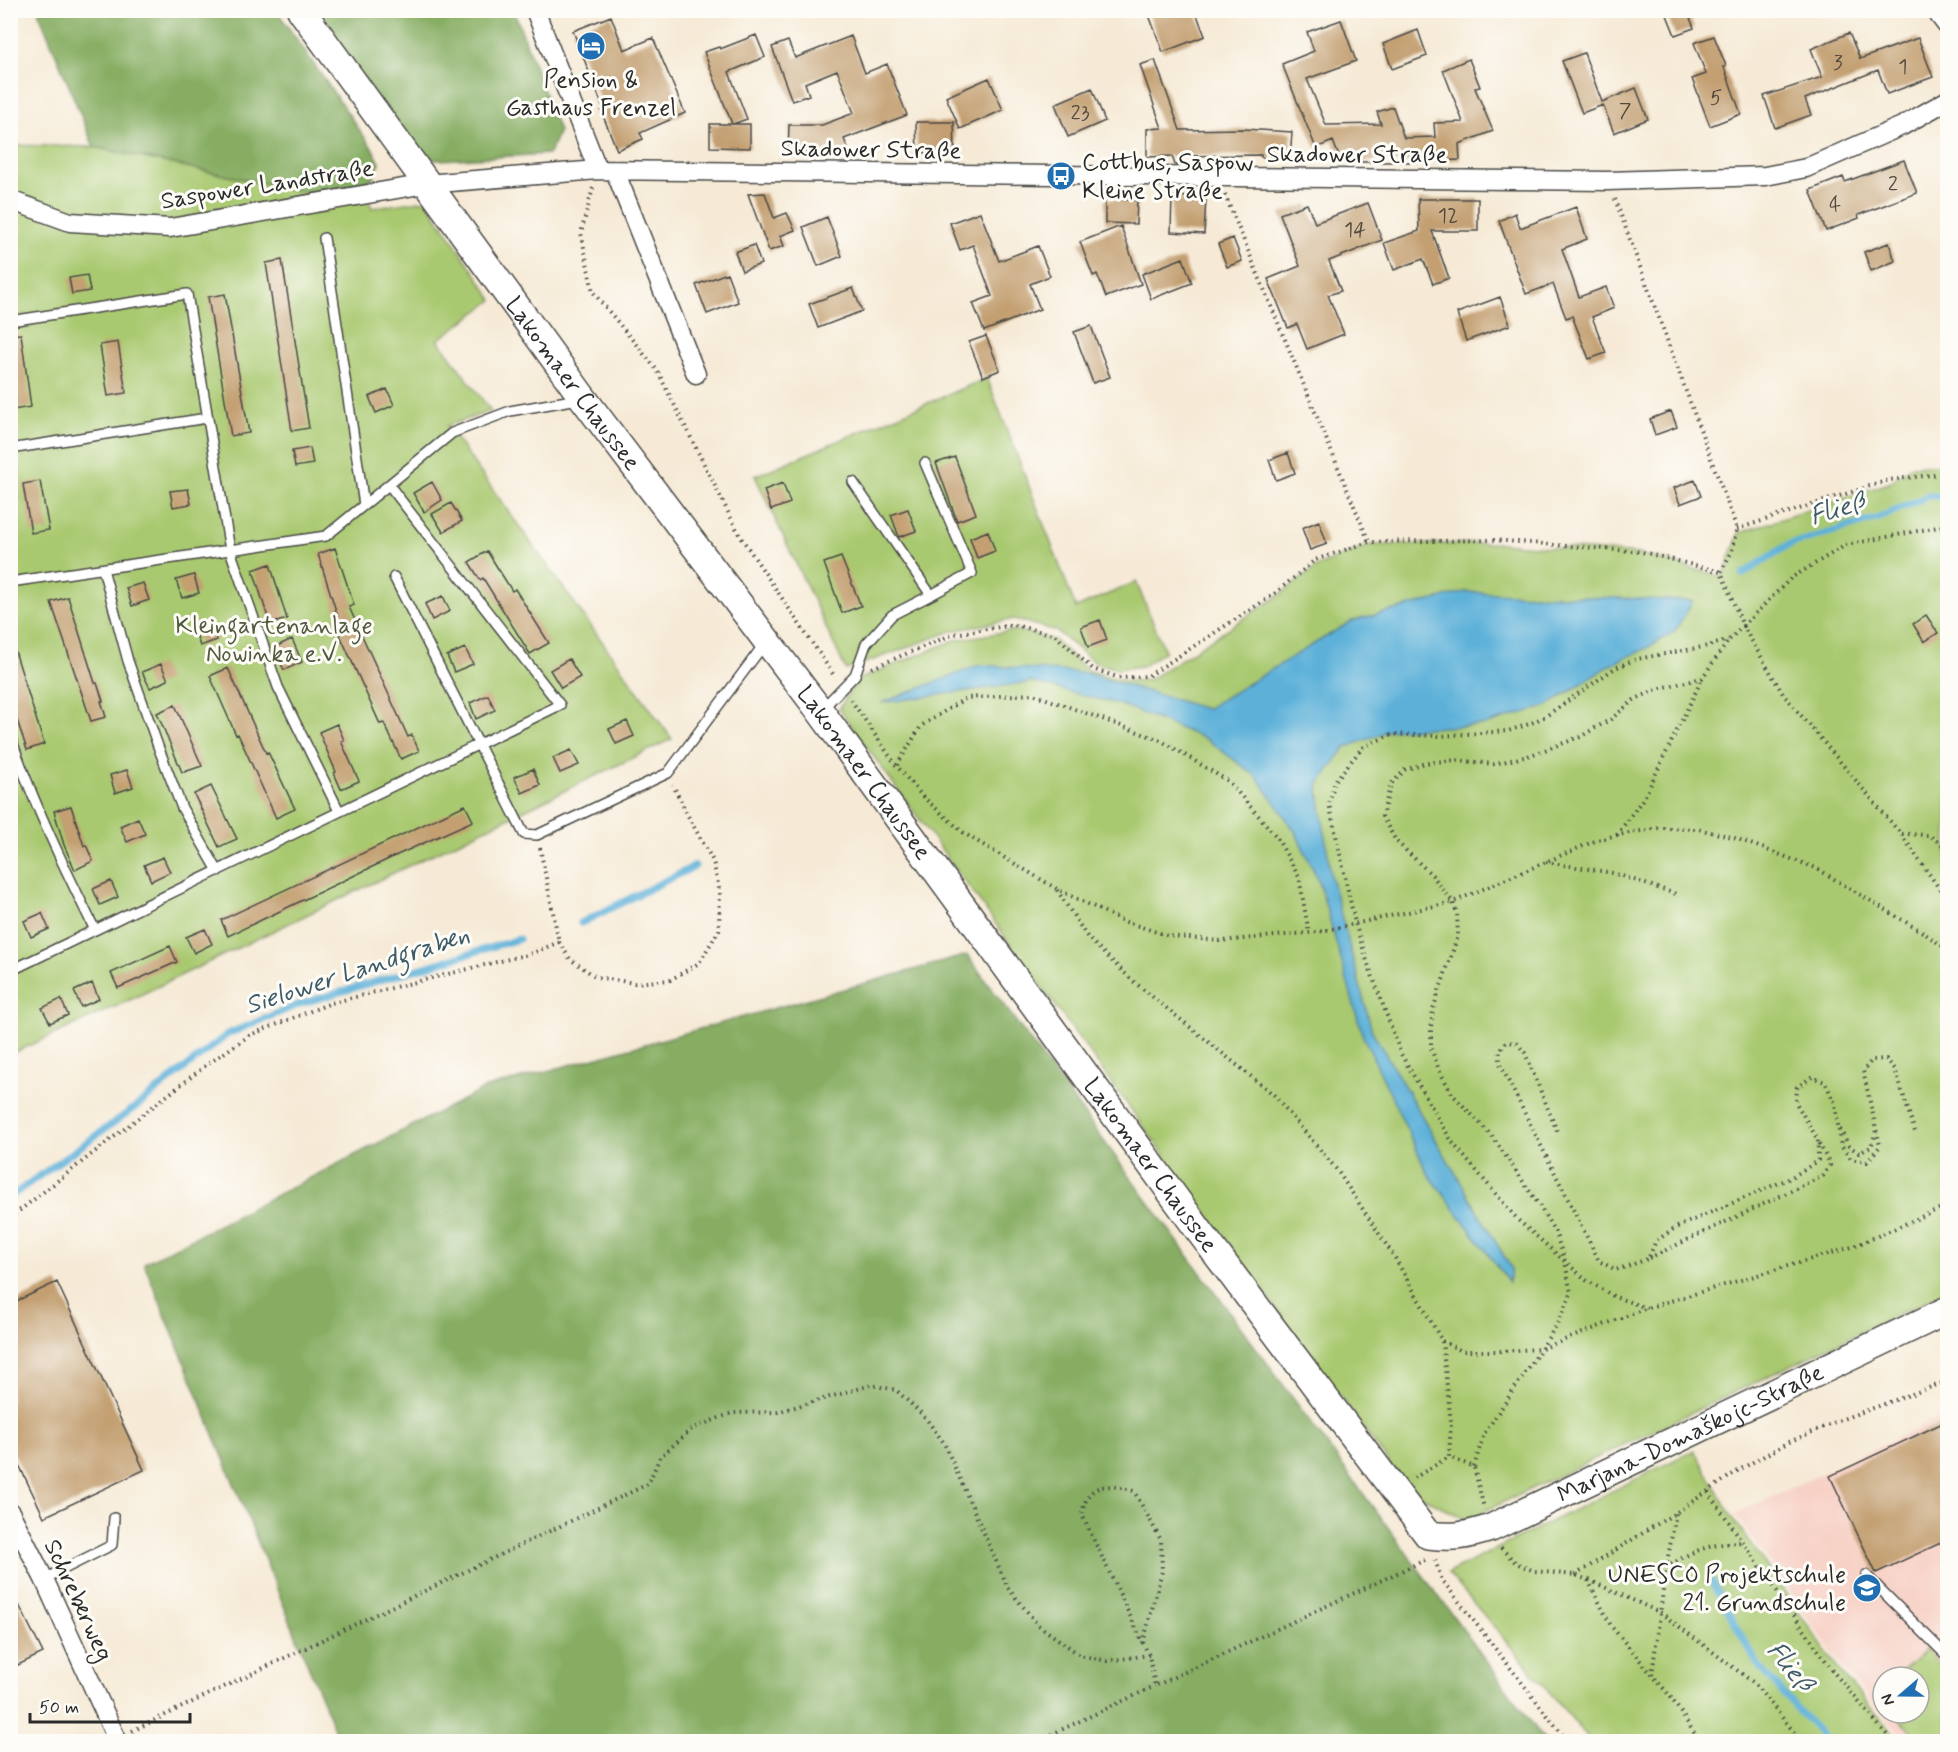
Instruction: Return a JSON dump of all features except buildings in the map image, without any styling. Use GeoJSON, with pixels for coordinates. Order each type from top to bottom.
{"type":"FeatureCollection","features":[{"type":"Feature","properties":{"kind":"street","name":"Lakomaer Chaussee"},"geometry":{"type":"LineString","coordinates":[[301,10],[583,398],[820,711],[1200,1232],[1428,1534]]}},
{"type":"Feature","properties":{"kind":"street"},"geometry":{"type":"LineString","coordinates":[[535,10],[696,374]]}},
{"type":"Feature","properties":{"kind":"street"},"geometry":{"type":"LineString","coordinates":[[1935,10],[1947,27]]}},
{"type":"Feature","properties":{"kind":"street","name":"Skadower Straße"},"geometry":{"type":"LineString","coordinates":[[426,184],[606,170],[1608,181],[1765,177],[1806,168],[1902,126],[1947,100]]}},
{"type":"Feature","properties":{"kind":"street","name":"Saspower Landstraße"},"geometry":{"type":"LineString","coordinates":[[10,200],[70,222],[170,228],[426,184]]}},
{"type":"Feature","properties":{"kind":"street","name":"Marjana-Domaškojc-Straße"},"geometry":{"type":"LineString","coordinates":[[1428,1534],[1449,1538],[1491,1528],[1947,1310]]}},
{"type":"Feature","properties":{"kind":"street","name":"Schreberweg"},"geometry":{"type":"LineString","coordinates":[[10,1512],[44,1579],[118,1740]]}},
{"type":"Feature","properties":{"kind":"lane"},"geometry":{"type":"LineString","coordinates":[[324,238],[364,506]]}},
{"type":"Feature","properties":{"kind":"lane"},"geometry":{"type":"LineString","coordinates":[[10,321],[187,294],[230,550],[278,687],[339,812]]}},
{"type":"Feature","properties":{"kind":"lane"},"geometry":{"type":"LineString","coordinates":[[10,582],[326,536],[452,433],[510,411],[583,398]]}},
{"type":"Feature","properties":{"kind":"lane"},"geometry":{"type":"LineString","coordinates":[[10,449],[207,418]]}},
{"type":"Feature","properties":{"kind":"lane"},"geometry":{"type":"LineString","coordinates":[[820,711],[855,675],[866,644],[892,615],[972,573],[926,463]]}},
{"type":"Feature","properties":{"kind":"lane"},"geometry":{"type":"LineString","coordinates":[[853,482],[930,595]]}},
{"type":"Feature","properties":{"kind":"lane"},"geometry":{"type":"LineString","coordinates":[[10,971],[560,705],[389,485]]}},
{"type":"Feature","properties":{"kind":"lane"},"geometry":{"type":"LineString","coordinates":[[103,568],[128,661],[159,749],[182,808],[218,871]]}},
{"type":"Feature","properties":{"kind":"lane"},"geometry":{"type":"LineString","coordinates":[[394,577],[524,834],[537,835],[668,773],[766,641]]}},
{"type":"Feature","properties":{"kind":"lane"},"geometry":{"type":"LineString","coordinates":[[10,735],[24,775],[62,863],[95,930]]}},
{"type":"Feature","properties":{"kind":"lane"},"geometry":{"type":"LineString","coordinates":[[44,1579],[112,1545],[114,1518]]}},
{"type":"Feature","properties":{"kind":"lane"},"geometry":{"type":"LineString","coordinates":[[1866,1575],[1947,1657]]}},
{"type":"Feature","properties":{"kind":"path"},"geometry":{"type":"LineString","coordinates":[[606,170],[581,233],[593,292],[657,370],[740,536],[842,688],[896,765],[923,797],[965,834],[1057,889],[1124,921],[1169,936],[1221,941],[1309,933],[1453,902],[1597,840],[1659,828],[1698,829],[1732,837],[1816,868],[1924,933],[1947,950]]}},
{"type":"Feature","properties":{"kind":"path"},"geometry":{"type":"LineString","coordinates":[[1218,177],[1369,542]]}},
{"type":"Feature","properties":{"kind":"path"},"geometry":{"type":"LineString","coordinates":[[1608,181],[1737,529],[1732,551],[1721,572],[1743,626],[1783,694],[1901,834],[1947,901]]}},
{"type":"Feature","properties":{"kind":"path"},"geometry":{"type":"LineString","coordinates":[[1737,529],[1889,480],[1947,472]]}},
{"type":"Feature","properties":{"kind":"path"},"geometry":{"type":"LineString","coordinates":[[1617,835],[1645,796],[1702,678],[1729,640],[1791,578],[1846,545],[1947,525]]}},
{"type":"Feature","properties":{"kind":"path"},"geometry":{"type":"LineString","coordinates":[[855,675],[954,634],[1014,625],[1055,635],[1093,669],[1120,678],[1148,676],[1273,595],[1315,560],[1369,542],[1494,540],[1642,552],[1721,572]]}},
{"type":"Feature","properties":{"kind":"path"},"geometry":{"type":"LineString","coordinates":[[1647,1308],[1615,1297],[1586,1280],[1518,1220],[1452,1142],[1401,1054],[1354,923],[1329,803],[1335,782],[1363,747],[1392,734],[1440,736],[1508,731],[1546,716],[1615,668],[1637,659],[1729,640]]}},
{"type":"Feature","properties":{"kind":"path"},"geometry":{"type":"LineString","coordinates":[[1702,678],[1657,689],[1635,700],[1611,719],[1580,737],[1528,756],[1494,764],[1455,760],[1425,763],[1405,770],[1391,784],[1382,816],[1396,841],[1432,875],[1453,902],[1457,913],[1458,936],[1433,1009],[1431,1048],[1439,1070],[1452,1094],[1492,1136],[1555,1232],[1565,1261],[1571,1294],[1556,1326],[1484,1434],[1474,1467],[1481,1499],[1491,1528],[1501,1548],[1516,1563],[1534,1571],[1575,1575],[1661,1613],[1754,1683],[1802,1742]]}},
{"type":"Feature","properties":{"kind":"path"},"geometry":{"type":"LineString","coordinates":[[896,765],[921,726],[966,698],[1033,694],[1160,740],[1228,781],[1276,836],[1299,877],[1309,933]]}},
{"type":"Feature","properties":{"kind":"path"},"geometry":{"type":"LineString","coordinates":[[537,835],[559,942],[570,959],[596,977],[634,983],[670,980],[699,963],[719,930],[720,893],[713,861],[668,773]]}},
{"type":"Feature","properties":{"kind":"path"},"geometry":{"type":"LineString","coordinates":[[1901,834],[1929,835],[1947,849]]}},
{"type":"Feature","properties":{"kind":"path"},"geometry":{"type":"LineString","coordinates":[[1545,862],[1613,873],[1676,894]]}},
{"type":"Feature","properties":{"kind":"path"},"geometry":{"type":"LineString","coordinates":[[1057,889],[1088,939],[1132,981],[1274,1095],[1344,1179],[1395,1258],[1442,1341],[1451,1423],[1449,1457]]}},
{"type":"Feature","properties":{"kind":"path"},"geometry":{"type":"LineString","coordinates":[[10,1218],[204,1066],[250,1035],[331,1004],[533,953],[559,942]]}},
{"type":"Feature","properties":{"kind":"path"},"geometry":{"type":"LineString","coordinates":[[1557,1131],[1525,1053],[1517,1043],[1507,1042],[1498,1053],[1501,1066],[1599,1261],[1616,1270],[1648,1259],[1822,1176],[1830,1165],[1796,1103],[1797,1087],[1812,1077],[1825,1082],[1835,1103],[1841,1146],[1851,1159],[1867,1162],[1880,1146],[1863,1071],[1872,1060],[1886,1059],[1895,1069],[1916,1135]]}},
{"type":"Feature","properties":{"kind":"path"},"geometry":{"type":"LineString","coordinates":[[1839,1126],[1849,1146],[1859,1153],[1871,1147],[1877,1132]]}},
{"type":"Feature","properties":{"kind":"path"},"geometry":{"type":"LineString","coordinates":[[1648,1259],[1656,1241],[1675,1228],[1804,1170],[1818,1160],[1818,1140]]}},
{"type":"Feature","properties":{"kind":"path"},"geometry":{"type":"LineString","coordinates":[[1442,1341],[1462,1351],[1541,1349],[1647,1308],[1855,1246],[1947,1205]]}},
{"type":"Feature","properties":{"kind":"path"},"geometry":{"type":"LineString","coordinates":[[1575,1575],[1677,1512],[1739,1470],[1787,1443],[1840,1420],[1947,1381]]}},
{"type":"Feature","properties":{"kind":"path"},"geometry":{"type":"LineString","coordinates":[[118,1740],[648,1484],[660,1457],[693,1428],[732,1413],[778,1413],[871,1385],[896,1390],[924,1416],[944,1443],[1008,1588],[1038,1625],[1080,1655],[1107,1661],[1149,1655]]}},
{"type":"Feature","properties":{"kind":"path"},"geometry":{"type":"LineString","coordinates":[[1394,1490],[1449,1457]]}},
{"type":"Feature","properties":{"kind":"path"},"geometry":{"type":"LineString","coordinates":[[1449,1457],[1474,1467]]}},
{"type":"Feature","properties":{"kind":"path"},"geometry":{"type":"LineString","coordinates":[[1143,1643],[1161,1571],[1161,1539],[1134,1491],[1107,1485],[1094,1490],[1084,1501],[1082,1515],[1143,1643],[1149,1655],[1155,1686]]}},
{"type":"Feature","properties":{"kind":"path"},"geometry":{"type":"LineString","coordinates":[[1708,1492],[1835,1674],[1893,1742]]}},
{"type":"Feature","properties":{"kind":"path"},"geometry":{"type":"LineString","coordinates":[[1652,1675],[1666,1568],[1677,1512]]}},
{"type":"Feature","properties":{"kind":"path"},"geometry":{"type":"LineString","coordinates":[[1666,1568],[1701,1548],[1742,1542]]}},
{"type":"Feature","properties":{"kind":"path"},"geometry":{"type":"LineString","coordinates":[[1035,1742],[1433,1555],[1442,1580],[1568,1742]]}},
{"type":"Feature","properties":{"kind":"path"},"geometry":{"type":"LineString","coordinates":[[1588,1580],[1611,1626],[1670,1696],[1700,1742]]}},
{"type":"Feature","properties":{"kind":"shaded area","name":"UNESCO Projektschule 21. Grundschule"},"geometry":{"type":"Polygon","coordinates":[[[1947,1415],[1947,1741],[1905,1741],[1891,1725],[1931,1725],[1931,1665],[1871,1665],[1871,1701],[1839,1663],[1735,1514],[1947,1415]]]}},
{"type":"Feature","properties":{"kind":"green space"},"geometry":{"type":"Polygon","coordinates":[[[38,11],[277,11],[374,151],[380,163],[374,177],[363,184],[308,193],[94,147],[38,11]]]}},
{"type":"Feature","properties":{"kind":"green space"},"geometry":{"type":"Polygon","coordinates":[[[313,11],[514,11],[559,131],[549,154],[421,161],[313,11]]]}},
{"type":"Feature","properties":{"kind":"green space","name":"Kleingartenanlage Nowinka e.V."},"geometry":{"type":"Polygon","coordinates":[[[11,145],[94,147],[308,193],[363,184],[372,208],[426,200],[493,300],[438,340],[491,411],[447,426],[672,739],[134,998],[11,1054],[11,145]]]}},
{"type":"Feature","properties":{"kind":"green space"},"geometry":{"type":"Polygon","coordinates":[[[987,378],[1076,608],[1136,582],[1165,651],[1143,666],[1118,669],[1095,663],[1056,631],[1014,619],[952,631],[846,670],[755,476],[987,378]]]}},
{"type":"Feature","properties":{"kind":"green space"},"geometry":{"type":"Polygon","coordinates":[[[1947,464],[1947,1291],[1466,1520],[1407,1488],[839,709],[857,680],[955,640],[1016,630],[1054,640],[1087,670],[1125,681],[1149,680],[1277,597],[1318,566],[1370,545],[1498,543],[1640,554],[1723,577],[1739,533],[1889,483],[1911,466],[1947,464]]]}},
{"type":"Feature","properties":{"kind":"green space"},"geometry":{"type":"Polygon","coordinates":[[[967,955],[1545,1741],[339,1741],[144,1263],[486,1088],[967,955]]]}},
{"type":"Feature","properties":{"kind":"green space"},"geometry":{"type":"Polygon","coordinates":[[[1694,1450],[1731,1515],[1838,1669],[1871,1707],[1871,1725],[1886,1725],[1900,1741],[1591,1741],[1448,1573],[1694,1450]]]}},
{"type":"Feature","properties":{"kind":"green space"},"geometry":{"type":"Polygon","coordinates":[[[1926,1649],[1947,1673],[1947,1741],[1921,1741],[1906,1725],[1931,1725],[1931,1665],[1908,1665],[1926,1649]]]}},
{"type":"Feature","properties":{"kind":"water"},"geometry":{"type":"Polygon","coordinates":[[[1465,592],[1693,601],[1675,631],[1647,648],[1612,664],[1547,706],[1484,725],[1390,730],[1345,748],[1318,785],[1331,877],[1372,1031],[1511,1268],[1509,1282],[1427,1172],[1362,1034],[1319,882],[1295,831],[1257,777],[1206,739],[1122,705],[1031,682],[881,703],[980,665],[1086,673],[1206,709],[1352,621],[1465,592]]]}},
{"type":"Feature","properties":{"kind":"waterway","name":"Fließ"},"geometry":{"type":"LineString","coordinates":[[1743,574],[1788,545],[1879,518],[1928,496],[1948,496]]}},
{"type":"Feature","properties":{"kind":"waterway"},"geometry":{"type":"LineString","coordinates":[[581,923],[695,866]]}},
{"type":"Feature","properties":{"kind":"waterway","name":"Sielower Landgraben"},"geometry":{"type":"LineString","coordinates":[[10,1197],[137,1106],[228,1034],[300,1004],[519,939]]}},
{"type":"Feature","properties":{"kind":"waterway","name":"Fließ"},"geometry":{"type":"LineString","coordinates":[[1711,1581],[1758,1665],[1827,1742]]}},
{"type":"Feature","properties":{"kind":"place","name":"Pension & Gasthaus Frenzel"},"geometry":{"type":"Point","coordinates":[591,46]}},
{"type":"Feature","properties":{"kind":"place","name":"Cottbus, Saspow Kleine Straße"},"geometry":{"type":"Point","coordinates":[1061,176]}},
{"type":"Feature","properties":{"kind":"place","name":"UNESCO Projektschule 21. Grundschule"},"geometry":{"type":"Point","coordinates":[1867,1588]}}]}
